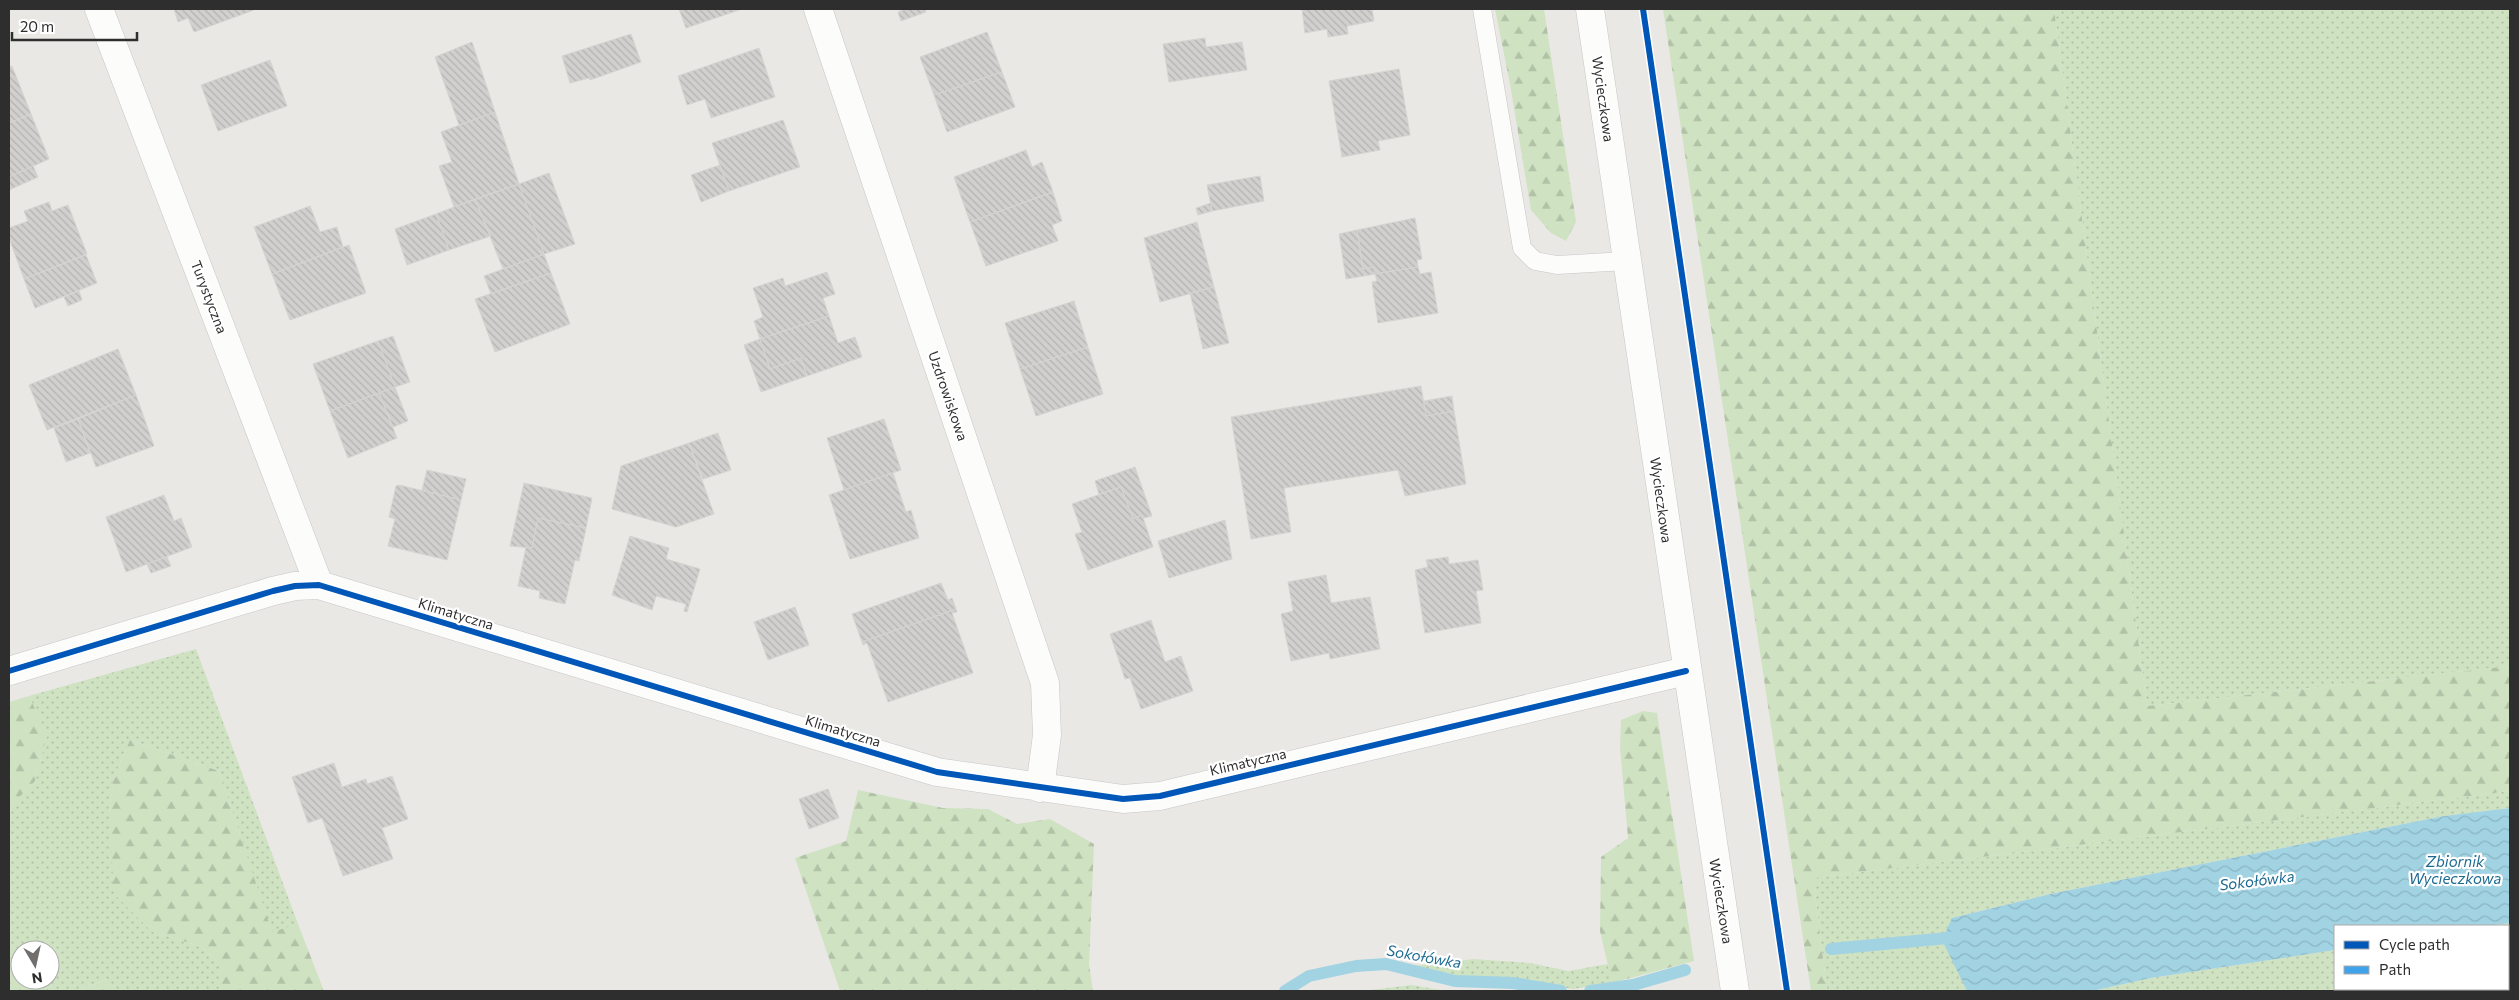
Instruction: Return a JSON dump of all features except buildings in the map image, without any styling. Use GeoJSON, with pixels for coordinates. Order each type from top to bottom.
{"type":"FeatureCollection","features":[{"type":"Feature","properties":{"kind":"street","name":"Turystyczna"},"geometry":{"type":"LineString","coordinates":[[99,9],[319,586]]}},
{"type":"Feature","properties":{"kind":"street","name":"Uzdrowiskowa"},"geometry":{"type":"LineString","coordinates":[[818,9],[1045,683],[1047,734],[1040,788]]}},
{"type":"Feature","properties":{"kind":"street","name":"Wycieczkowa"},"geometry":{"type":"LineString","coordinates":[[1590,9],[1686,671],[1735,991]]}},
{"type":"Feature","properties":{"kind":"street","name":"Klimatyczna"},"geometry":{"type":"LineString","coordinates":[[9,671],[272,592],[295,586],[319,586],[903,762],[967,778],[1123,799],[1160,796],[1686,671]]}},
{"type":"Feature","properties":{"kind":"lane"},"geometry":{"type":"LineString","coordinates":[[1482,9],[1522,248],[1535,261],[1557,265],[1626,261]]}},
{"type":"Feature","properties":{"kind":"green space"},"geometry":{"type":"Polygon","coordinates":[[[1495,9],[1544,9],[1576,222],[1566,241],[1551,233],[1531,210],[1510,84],[1495,9]]]}},
{"type":"Feature","properties":{"kind":"green space"},"geometry":{"type":"Polygon","coordinates":[[[1663,9],[2054,9],[2147,706],[2510,666],[2510,791],[1813,878],[1827,991],[1811,991],[1663,9]]]}},
{"type":"Feature","properties":{"kind":"green space"},"geometry":{"type":"Polygon","coordinates":[[[2054,9],[2510,9],[2510,666],[2147,706],[2054,9]]]}},
{"type":"Feature","properties":{"kind":"green space"},"geometry":{"type":"Polygon","coordinates":[[[196,649],[298,924],[272,933],[219,771],[130,740],[113,780],[109,814],[151,931],[202,947],[219,964],[219,991],[117,991],[107,979],[77,991],[53,991],[60,990],[60,940],[10,940],[9,947],[9,808],[35,781],[47,735],[29,696],[196,649]]]}},
{"type":"Feature","properties":{"kind":"green space"},"geometry":{"type":"Polygon","coordinates":[[[29,696],[47,735],[35,781],[9,808],[9,702],[29,696]]]}},
{"type":"Feature","properties":{"kind":"green space"},"geometry":{"type":"Polygon","coordinates":[[[1643,711],[1657,713],[1694,961],[1612,983],[1600,931],[1601,857],[1628,838],[1620,747],[1621,720],[1643,711]]]}},
{"type":"Feature","properties":{"kind":"green space"},"geometry":{"type":"Polygon","coordinates":[[[130,740],[219,771],[272,932],[298,924],[324,991],[219,991],[219,964],[202,947],[151,931],[114,894],[109,814],[113,780],[130,740]]]}},
{"type":"Feature","properties":{"kind":"green space"},"geometry":{"type":"Polygon","coordinates":[[[858,790],[943,808],[988,809],[1017,824],[1050,819],[1094,844],[1089,964],[1093,991],[840,991],[795,858],[846,841],[858,790]]]}},
{"type":"Feature","properties":{"kind":"green space"},"geometry":{"type":"Polygon","coordinates":[[[2510,791],[2510,808],[2444,816],[2050,894],[1952,918],[1967,990],[1976,991],[1827,991],[1813,878],[2510,791]]]}},
{"type":"Feature","properties":{"kind":"green space"},"geometry":{"type":"Polygon","coordinates":[[[2510,923],[2510,991],[2092,991],[2151,978],[2334,950],[2334,990],[2509,990],[2509,925],[2495,925],[2510,923]]]}},
{"type":"Feature","properties":{"kind":"green space"},"geometry":{"type":"Polygon","coordinates":[[[9,947],[10,990],[53,991],[9,991],[9,947]]]}},
{"type":"Feature","properties":{"kind":"green space"},"geometry":{"type":"Polygon","coordinates":[[[1474,959],[1530,963],[1568,971],[1608,964],[1612,983],[1573,989],[1512,979],[1449,976],[1412,966],[1474,959]]]}},
{"type":"Feature","properties":{"kind":"green space"},"geometry":{"type":"Polygon","coordinates":[[[108,979],[117,991],[77,991],[108,979]]]}},
{"type":"Feature","properties":{"kind":"green space"},"geometry":{"type":"Polygon","coordinates":[[[1412,985],[1446,991],[1361,991],[1412,985]]]}},
{"type":"Feature","properties":{"kind":"water","name":"Zbiornik Wycieczkowa"},"geometry":{"type":"Polygon","coordinates":[[[2510,808],[2510,923],[2495,925],[2334,925],[2334,950],[2151,978],[2092,991],[1967,991],[1942,940],[1952,918],[2050,894],[2444,816],[2510,808]]]}},
{"type":"Feature","properties":{"kind":"waterway","name":"Sokołówka"},"geometry":{"type":"LineString","coordinates":[[1831,949],[1958,937]]}},
{"type":"Feature","properties":{"kind":"waterway","name":"Sokołówka"},"geometry":{"type":"LineString","coordinates":[[1285,991],[1309,976],[1356,966],[1386,964],[1455,981],[1513,983],[1561,991]]}},
{"type":"Feature","properties":{"kind":"waterway","name":"Sokołówka"},"geometry":{"type":"LineString","coordinates":[[1590,991],[1633,985],[1685,970]]}},
{"type":"Feature","properties":{"kind":"cycle path"},"geometry":{"type":"LineString","coordinates":[[1643,9],[1787,991]]}},
{"type":"Feature","properties":{"kind":"cycle path"},"geometry":{"type":"LineString","coordinates":[[9,671],[273,591],[295,586],[319,585],[937,772],[1123,799],[1160,796],[1686,671]]}}]}
